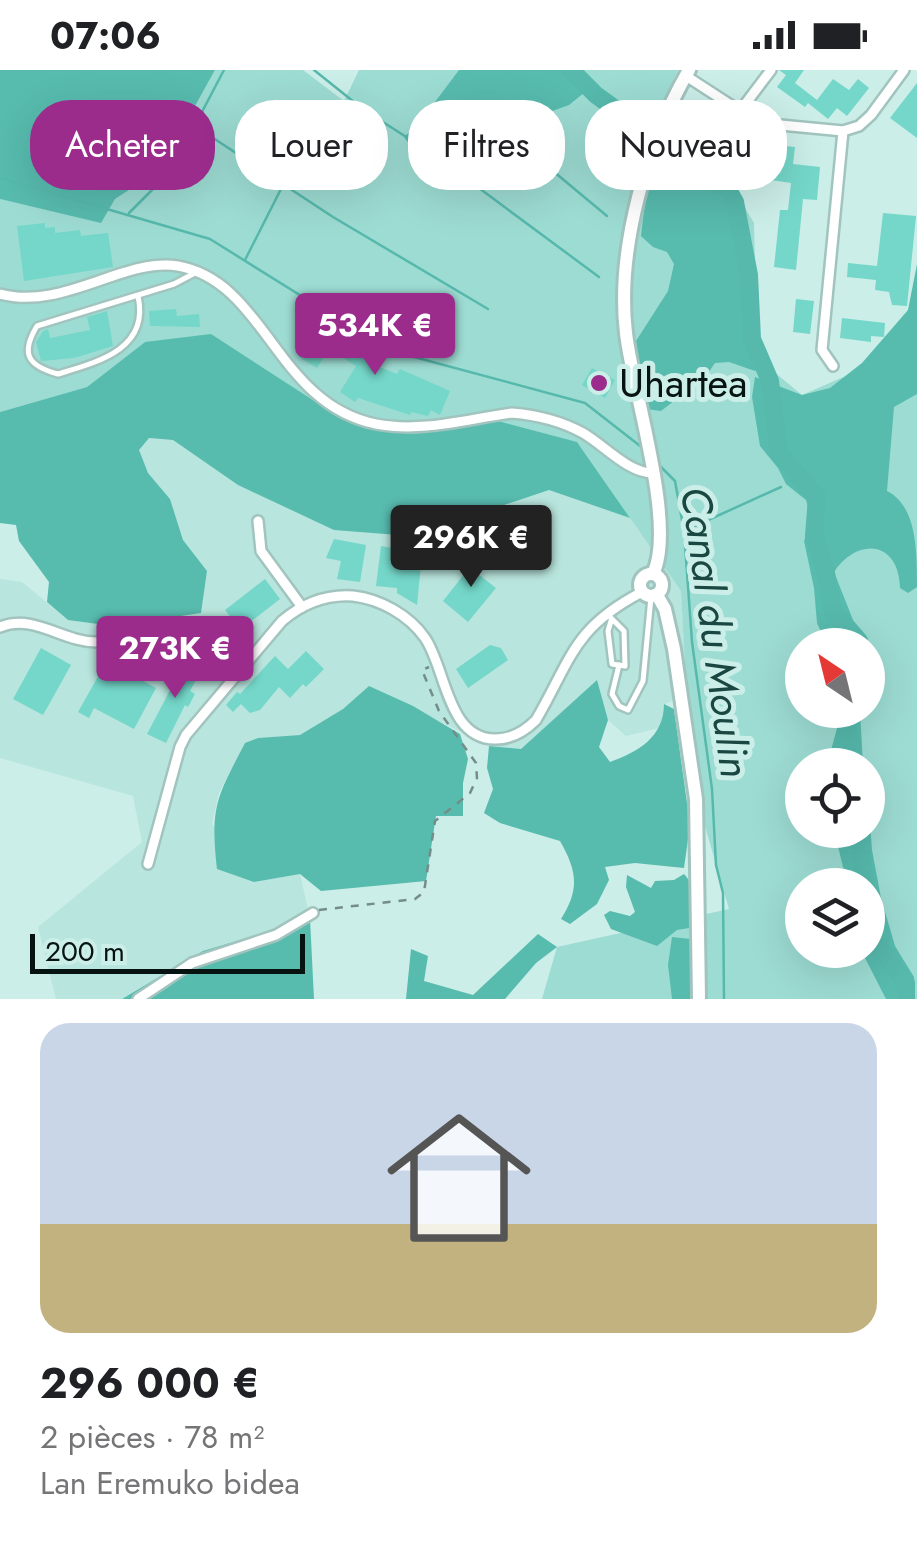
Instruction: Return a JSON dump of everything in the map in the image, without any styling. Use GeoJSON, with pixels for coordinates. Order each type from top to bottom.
{"type":"FeatureCollection","features":[{"type":"Feature","properties":{"kind":"street"},"geometry":{"type":"LineString","coordinates":[[748,100],[771,70]]}},
{"type":"Feature","properties":{"kind":"street"},"geometry":{"type":"LineString","coordinates":[[787,126],[844,131],[859,126],[904,70]]}},
{"type":"Feature","properties":{"kind":"street"},"geometry":{"type":"LineString","coordinates":[[148,864],[180,747],[196,721],[282,621],[302,606],[340,596],[391,608],[418,628],[428,642],[455,710],[468,729],[490,740],[514,736],[536,720],[584,633],[650,594],[662,581],[653,574],[660,536],[653,474],[626,334],[624,299],[634,216],[651,151],[688,73],[726,100]]}},
{"type":"Feature","properties":{"kind":"street"},"geometry":{"type":"LineString","coordinates":[[833,366],[822,350],[844,131]]}},
{"type":"Feature","properties":{"kind":"street"},"geometry":{"type":"LineString","coordinates":[[0,294],[18,299],[51,296],[154,266],[177,266],[210,278],[240,301],[306,385],[330,405],[355,418],[411,428],[501,414],[528,414],[576,430],[639,472],[653,474]]}},
{"type":"Feature","properties":{"kind":"street"},"geometry":{"type":"LineString","coordinates":[[258,520],[261,551],[302,606]]}},
{"type":"Feature","properties":{"kind":"street"},"geometry":{"type":"LineString","coordinates":[[650,594],[665,608],[696,799],[699,999]]}},
{"type":"Feature","properties":{"kind":"street"},"geometry":{"type":"LineString","coordinates":[[0,628],[32,624],[96,642],[136,633],[187,633],[205,642],[238,673]]}},
{"type":"Feature","properties":{"kind":"street"},"geometry":{"type":"LineString","coordinates":[[138,999],[192,963],[276,935],[313,913]]}},
{"type":"Feature","properties":{"kind":"lane"},"geometry":{"type":"LineString","coordinates":[[138,296],[140,326],[132,340],[114,353],[58,374],[33,363],[28,341],[37,326],[174,284],[196,272]]}},
{"type":"Feature","properties":{"kind":"lane"},"geometry":{"type":"LineString","coordinates":[[619,665],[612,694],[619,706],[628,710],[643,681],[650,594]]}},
{"type":"Feature","properties":{"kind":"lane"},"geometry":{"type":"LineString","coordinates":[[609,617],[624,631],[625,666],[612,664],[609,617]]}},
{"type":"Feature","properties":{"kind":"path"},"geometry":{"type":"LineString","coordinates":[[313,913],[414,899],[424,892],[435,821],[470,792],[477,778],[476,763],[439,711],[422,670],[437,663]]}},
{"type":"Feature","properties":{"kind":"shaded area"},"geometry":{"type":"Polygon","coordinates":[[[215,70],[303,70],[343,100],[235,100],[235,190],[388,190],[388,100],[344,100],[359,70],[678,70],[664,100],[585,100],[585,190],[734,190],[754,223],[757,344],[773,371],[802,395],[871,365],[917,312],[917,999],[542,999],[557,947],[729,909],[691,778],[681,591],[577,442],[449,428],[413,433],[366,429],[322,406],[145,342],[87,387],[0,412],[0,199],[101,222],[115,199],[129,190],[215,190],[215,100],[198,100],[215,70]]]}},
{"type":"Feature","properties":{"kind":"shaded area"},"geometry":{"type":"Polygon","coordinates":[[[148,438],[173,440],[238,485],[260,494],[411,536],[549,490],[630,518],[681,591],[687,695],[665,704],[659,728],[626,736],[608,720],[596,681],[521,749],[489,746],[369,686],[343,709],[300,735],[258,738],[245,743],[219,793],[212,824],[254,882],[300,874],[310,919],[122,999],[56,999],[38,927],[142,842],[133,796],[0,758],[0,579],[22,582],[68,620],[201,613],[207,571],[183,540],[170,499],[148,473],[138,450],[148,438]]]}},
{"type":"Feature","properties":{"kind":"green space"},"geometry":{"type":"Polygon","coordinates":[[[0,70],[215,70],[198,100],[30,100],[30,190],[129,190],[115,199],[101,223],[0,199],[0,70]]]}},
{"type":"Feature","properties":{"kind":"green space"},"geometry":{"type":"Polygon","coordinates":[[[459,70],[571,70],[590,88],[565,106],[565,100],[436,100],[459,70]]]}},
{"type":"Feature","properties":{"kind":"green space"},"geometry":{"type":"Polygon","coordinates":[[[722,190],[732,197],[762,366],[755,371],[729,362],[715,363],[706,376],[661,411],[646,409],[636,341],[668,291],[674,264],[667,252],[653,247],[641,236],[648,191],[722,190]]]}},
{"type":"Feature","properties":{"kind":"green space"},"geometry":{"type":"Polygon","coordinates":[[[917,264],[917,394],[894,407],[887,491],[897,498],[910,518],[917,587],[908,593],[900,588],[898,572],[885,553],[865,549],[854,553],[834,572],[858,628],[819,628],[804,541],[812,520],[806,500],[786,484],[760,446],[752,397],[755,377],[802,395],[830,388],[862,363],[908,310],[917,264]]]}},
{"type":"Feature","properties":{"kind":"green space"},"geometry":{"type":"Polygon","coordinates":[[[211,334],[322,406],[364,428],[415,432],[494,420],[577,442],[630,518],[549,490],[411,536],[334,530],[238,485],[173,440],[149,438],[139,450],[148,473],[170,499],[183,540],[207,571],[201,613],[113,626],[68,620],[47,602],[49,582],[19,541],[16,525],[0,523],[0,412],[87,387],[145,342],[211,334]]]}},
{"type":"Feature","properties":{"kind":"green space"},"geometry":{"type":"Polygon","coordinates":[[[597,680],[608,720],[599,747],[610,762],[648,742],[660,726],[664,704],[674,709],[690,825],[684,868],[635,863],[605,867],[609,880],[597,904],[570,924],[561,919],[574,880],[560,841],[500,823],[484,813],[493,789],[487,768],[489,746],[521,749],[597,680]]]}},
{"type":"Feature","properties":{"kind":"green space"},"geometry":{"type":"Polygon","coordinates":[[[369,686],[460,734],[468,759],[463,816],[436,816],[426,881],[321,891],[300,874],[254,882],[217,869],[215,816],[245,743],[258,738],[300,735],[343,709],[369,686]]]}},
{"type":"Feature","properties":{"kind":"green space"},"geometry":{"type":"Polygon","coordinates":[[[837,728],[861,728],[862,748],[832,748],[837,728]]]}},
{"type":"Feature","properties":{"kind":"green space"},"geometry":{"type":"Polygon","coordinates":[[[838,848],[872,848],[875,868],[843,867],[838,848]]]}},
{"type":"Feature","properties":{"kind":"green space"},"geometry":{"type":"Polygon","coordinates":[[[684,874],[693,893],[689,928],[677,930],[657,946],[611,929],[604,915],[610,911],[630,916],[635,912],[626,887],[627,875],[651,888],[655,881],[674,880],[684,874]]]}},
{"type":"Feature","properties":{"kind":"green space"},"geometry":{"type":"Polygon","coordinates":[[[885,912],[895,946],[914,977],[911,999],[886,999],[870,968],[885,968],[885,912]]]}},
{"type":"Feature","properties":{"kind":"green space"},"geometry":{"type":"Polygon","coordinates":[[[310,919],[314,999],[122,999],[203,951],[310,919]]]}},
{"type":"Feature","properties":{"kind":"green space"},"geometry":{"type":"Polygon","coordinates":[[[538,934],[557,947],[536,963],[505,999],[406,999],[411,949],[428,956],[424,981],[473,995],[538,934]]]}},
{"type":"Feature","properties":{"kind":"green space"},"geometry":{"type":"Polygon","coordinates":[[[672,937],[690,939],[692,999],[672,999],[668,965],[672,937]]]}},
{"type":"Feature","properties":{"kind":"building"},"geometry":{"type":"Polygon","coordinates":[[[779,70],[804,70],[795,83],[817,100],[833,79],[849,90],[858,79],[869,88],[847,116],[837,108],[828,119],[777,87],[786,75],[779,70]]]}},
{"type":"Feature","properties":{"kind":"building"},"geometry":{"type":"Polygon","coordinates":[[[917,83],[917,138],[890,118],[917,83]]]}},
{"type":"Feature","properties":{"kind":"building"},"geometry":{"type":"Polygon","coordinates":[[[787,146],[795,147],[793,164],[820,167],[817,200],[803,199],[796,270],[774,267],[780,210],[788,210],[791,183],[787,182],[787,146]]]}},
{"type":"Feature","properties":{"kind":"building"},"geometry":{"type":"Polygon","coordinates":[[[883,213],[916,216],[907,306],[892,305],[889,292],[875,290],[876,280],[847,277],[848,263],[877,266],[883,213]]]}},
{"type":"Feature","properties":{"kind":"building"},"geometry":{"type":"Polygon","coordinates":[[[45,223],[45,228],[55,227],[55,233],[108,233],[113,267],[24,281],[17,226],[45,223]]]}},
{"type":"Feature","properties":{"kind":"building"},"geometry":{"type":"Polygon","coordinates":[[[796,299],[814,301],[810,334],[793,332],[796,299]]]}},
{"type":"Feature","properties":{"kind":"building"},"geometry":{"type":"Polygon","coordinates":[[[176,309],[177,316],[199,314],[200,327],[150,326],[149,311],[176,309]]]}},
{"type":"Feature","properties":{"kind":"building"},"geometry":{"type":"Polygon","coordinates":[[[107,311],[113,346],[74,358],[41,361],[36,342],[43,331],[48,329],[50,338],[90,330],[87,317],[107,311]]]}},
{"type":"Feature","properties":{"kind":"building"},"geometry":{"type":"Polygon","coordinates":[[[842,318],[885,323],[884,337],[871,336],[871,342],[840,338],[842,318]]]}},
{"type":"Feature","properties":{"kind":"building"},"geometry":{"type":"Polygon","coordinates":[[[319,324],[361,349],[358,353],[377,366],[397,374],[400,369],[450,391],[440,415],[431,410],[428,416],[411,412],[410,415],[358,398],[355,402],[340,392],[356,366],[329,349],[317,368],[299,357],[311,338],[303,333],[307,325],[316,330],[319,324]]]}},
{"type":"Feature","properties":{"kind":"building","name":"Uhartea"},"geometry":{"type":"Polygon","coordinates":[[[592,368],[615,380],[605,398],[582,385],[592,368]]]}},
{"type":"Feature","properties":{"kind":"building"},"geometry":{"type":"Polygon","coordinates":[[[442,528],[456,549],[431,568],[422,555],[417,605],[397,593],[397,588],[376,586],[381,546],[399,549],[398,558],[442,528]]]}},
{"type":"Feature","properties":{"kind":"building"},"geometry":{"type":"Polygon","coordinates":[[[334,539],[366,545],[360,582],[337,579],[341,561],[326,558],[334,539]]]}},
{"type":"Feature","properties":{"kind":"building"},"geometry":{"type":"Polygon","coordinates":[[[484,549],[493,556],[478,574],[496,588],[468,622],[443,601],[484,549]]]}},
{"type":"Feature","properties":{"kind":"building"},"geometry":{"type":"Polygon","coordinates":[[[265,579],[280,599],[249,623],[254,629],[241,639],[225,610],[265,579]]]}},
{"type":"Feature","properties":{"kind":"building"},"geometry":{"type":"Polygon","coordinates":[[[490,645],[501,648],[508,660],[468,688],[456,669],[490,645]]]}},
{"type":"Feature","properties":{"kind":"building"},"geometry":{"type":"Polygon","coordinates":[[[41,648],[71,665],[43,715],[13,699],[41,648]]]}},
{"type":"Feature","properties":{"kind":"building"},"geometry":{"type":"Polygon","coordinates":[[[306,651],[324,669],[290,698],[279,687],[260,710],[250,713],[241,704],[233,712],[226,705],[275,656],[288,669],[306,651]]]}},
{"type":"Feature","properties":{"kind":"building"},"geometry":{"type":"Polygon","coordinates":[[[177,658],[201,671],[190,691],[195,694],[188,707],[185,705],[166,743],[147,734],[178,675],[170,671],[177,658]]]}},
{"type":"Feature","properties":{"kind":"building"},"geometry":{"type":"Polygon","coordinates":[[[105,664],[125,675],[130,666],[147,675],[143,681],[156,688],[134,729],[94,708],[89,718],[78,712],[105,664]]]}},
{"type":"Feature","properties":{"kind":"waterway"},"geometry":{"type":"LineString","coordinates":[[129,213],[171,171],[224,70]]}},
{"type":"Feature","properties":{"kind":"waterway"},"geometry":{"type":"LineString","coordinates":[[314,70],[599,277]]}},
{"type":"Feature","properties":{"kind":"waterway"},"geometry":{"type":"LineString","coordinates":[[571,70],[628,123],[709,181],[727,188],[735,202],[749,275],[752,339],[770,381],[779,453],[817,497],[814,536],[833,611],[848,628]]}},
{"type":"Feature","properties":{"kind":"waterway"},"geometry":{"type":"LineString","coordinates":[[215,139],[333,217],[488,309]]}},
{"type":"Feature","properties":{"kind":"waterway","name":"Canal du Moulin"},"geometry":{"type":"LineString","coordinates":[[0,178],[210,239],[388,350],[585,403],[644,449]]}},
{"type":"Feature","properties":{"kind":"waterway"},"geometry":{"type":"LineString","coordinates":[[565,181],[607,216]]}},
{"type":"Feature","properties":{"kind":"waterway"},"geometry":{"type":"LineString","coordinates":[[245,260],[280,190]]}},
{"type":"Feature","properties":{"kind":"waterway","name":"Canal du Moulin"},"geometry":{"type":"LineString","coordinates":[[656,462],[675,481],[684,531],[692,642],[712,789],[716,865],[723,893],[724,999]]}},
{"type":"Feature","properties":{"kind":"waterway"},"geometry":{"type":"LineString","coordinates":[[684,531],[781,487]]}},
{"type":"Feature","properties":{"kind":"waterway"},"geometry":{"type":"LineString","coordinates":[[847,728],[852,748]]}},
{"type":"Feature","properties":{"kind":"waterway"},"geometry":{"type":"LineString","coordinates":[[861,848],[863,868]]}},
{"type":"Feature","properties":{"kind":"waterway"},"geometry":{"type":"LineString","coordinates":[[885,955],[906,983],[906,999]]}},
{"type":"Feature","properties":{"kind":"place","name":"Uhartea"},"geometry":{"type":"Point","coordinates":[599,383]}}]}
